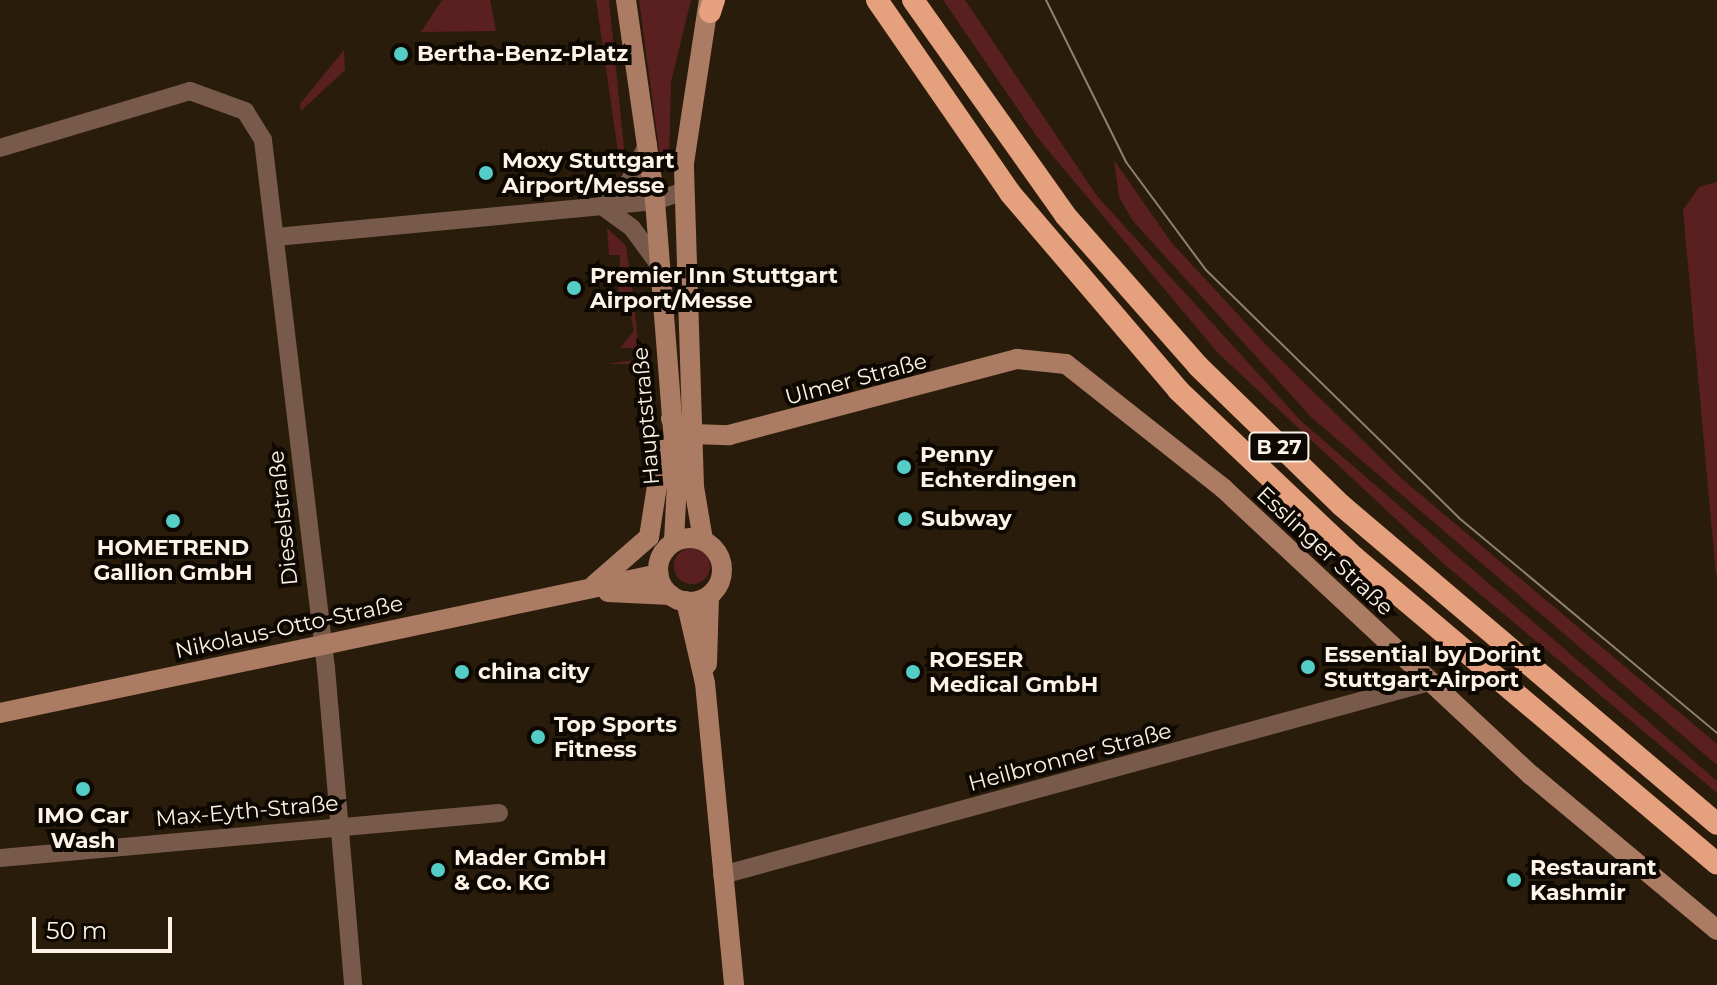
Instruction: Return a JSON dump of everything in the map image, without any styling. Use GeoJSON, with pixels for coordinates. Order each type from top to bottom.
{"type":"FeatureCollection","features":[{"type":"Feature","properties":{"kind":"highway","name":"B 27"},"geometry":{"type":"LineString","coordinates":[[877,0],[1010,193],[1187,400],[1343,547],[1717,864]]}},
{"type":"Feature","properties":{"kind":"highway","name":"B 27"},"geometry":{"type":"LineString","coordinates":[[913,0],[1065,215],[1198,366],[1379,539],[1717,824]]}},
{"type":"Feature","properties":{"kind":"main road","name":"Hauptstraße"},"geometry":{"type":"LineString","coordinates":[[626,0],[655,201],[674,542]]}},
{"type":"Feature","properties":{"kind":"main road","name":"Hauptstraße"},"geometry":{"type":"LineString","coordinates":[[703,540],[692,434],[684,191],[689,102],[711,4]]}},
{"type":"Feature","properties":{"kind":"main road","name":"Ulmer Straße"},"geometry":{"type":"LineString","coordinates":[[692,434],[781,425],[1031,357]]}},
{"type":"Feature","properties":{"kind":"main road","name":"Esslinger Straße"},"geometry":{"type":"LineString","coordinates":[[1031,357],[1066,364],[1121,402],[1430,682],[1717,930]]}},
{"type":"Feature","properties":{"kind":"main road"},"geometry":{"type":"LineString","coordinates":[[669,412],[692,434]]}},
{"type":"Feature","properties":{"kind":"main road"},"geometry":{"type":"LineString","coordinates":[[588,589],[649,537],[669,412]]}},
{"type":"Feature","properties":{"kind":"main road"},"geometry":{"type":"LineString","coordinates":[[705,683],[679,598],[659,574],[674,542],[703,540],[722,568],[709,596],[705,683],[734,985]]}},
{"type":"Feature","properties":{"kind":"main road","name":"Nikolaus-Otto-Straße"},"geometry":{"type":"LineString","coordinates":[[0,713],[659,574]]}},
{"type":"Feature","properties":{"kind":"main road","name":"Nikolaus-Otto-Straße"},"geometry":{"type":"LineString","coordinates":[[588,589],[679,598]]}},
{"type":"Feature","properties":{"kind":"main road"},"geometry":{"type":"LineString","coordinates":[[679,598],[709,596]]}},
{"type":"Feature","properties":{"kind":"street","name":"Dieselstraße"},"geometry":{"type":"LineString","coordinates":[[0,148],[171,93],[209,93],[245,111],[263,140],[322,644],[353,985]]}},
{"type":"Feature","properties":{"kind":"street"},"geometry":{"type":"LineString","coordinates":[[602,206],[637,171],[648,143]]}},
{"type":"Feature","properties":{"kind":"street"},"geometry":{"type":"LineString","coordinates":[[276,237],[655,201],[684,191]]}},
{"type":"Feature","properties":{"kind":"street"},"geometry":{"type":"LineString","coordinates":[[602,206],[632,228],[660,266]]}},
{"type":"Feature","properties":{"kind":"street","name":"Heilbronner Straße"},"geometry":{"type":"LineString","coordinates":[[722,875],[1430,682]]}},
{"type":"Feature","properties":{"kind":"street","name":"Max-Eyth-Straße"},"geometry":{"type":"LineString","coordinates":[[0,858],[499,813]]}},
{"type":"Feature","properties":{"kind":"shaded area"},"geometry":{"type":"Polygon","coordinates":[[[442,0],[490,0],[496,31],[421,32],[442,0]]]}},
{"type":"Feature","properties":{"kind":"shaded area"},"geometry":{"type":"Polygon","coordinates":[[[596,0],[609,0],[626,168],[620,165],[596,0]]]}},
{"type":"Feature","properties":{"kind":"shaded area"},"geometry":{"type":"Polygon","coordinates":[[[639,0],[691,0],[671,82],[669,164],[661,164],[639,0]]]}},
{"type":"Feature","properties":{"kind":"shaded area"},"geometry":{"type":"Polygon","coordinates":[[[943,0],[965,0],[1097,196],[1300,420],[1717,781],[1717,793],[1444,564],[1218,353],[1037,137],[943,0]]]}},
{"type":"Feature","properties":{"kind":"shaded area"},"geometry":{"type":"Polygon","coordinates":[[[344,50],[345,70],[301,111],[300,104],[344,50]]]}},
{"type":"Feature","properties":{"kind":"shaded area"},"geometry":{"type":"Polygon","coordinates":[[[1114,160],[1171,242],[1267,346],[1402,479],[1717,744],[1717,765],[1311,417],[1133,221],[1119,197],[1114,160]]]}},
{"type":"Feature","properties":{"kind":"shaded area"},"geometry":{"type":"Polygon","coordinates":[[[1717,182],[1716,575],[1683,210],[1699,187],[1717,182]]]}},
{"type":"Feature","properties":{"kind":"shaded area"},"geometry":{"type":"Polygon","coordinates":[[[607,228],[626,246],[635,307],[618,303],[620,255],[609,255],[607,228]]]}},
{"type":"Feature","properties":{"kind":"shaded area"},"geometry":{"type":"Polygon","coordinates":[[[630,312],[635,312],[646,431],[645,497],[636,364],[608,364],[634,360],[633,348],[620,348],[634,331],[630,312]]]}},
{"type":"Feature","properties":{"kind":"shaded area"},"geometry":{"type":"Polygon","coordinates":[[[692,548],[704,554],[710,566],[704,578],[692,584],[680,578],[674,566],[680,554],[692,548]]]}},
{"type":"Feature","properties":{"kind":"tram line"},"geometry":{"type":"LineString","coordinates":[[1046,0],[1126,162],[1206,270],[1459,518],[1717,733]]}},
{"type":"Feature","properties":{"kind":"place","name":"Bertha-Benz-Platz"},"geometry":{"type":"Point","coordinates":[401,54]}},
{"type":"Feature","properties":{"kind":"place","name":"Moxy Stuttgart Airport/Messe"},"geometry":{"type":"Point","coordinates":[486,173]}},
{"type":"Feature","properties":{"kind":"place","name":"Premier Inn Stuttgart Airport/Messe"},"geometry":{"type":"Point","coordinates":[574,288]}},
{"type":"Feature","properties":{"kind":"place","name":"Penny Echterdingen"},"geometry":{"type":"Point","coordinates":[904,467]}},
{"type":"Feature","properties":{"kind":"place","name":"Subway"},"geometry":{"type":"Point","coordinates":[905,519]}},
{"type":"Feature","properties":{"kind":"place","name":"HOMETREND Gallion GmbH"},"geometry":{"type":"Point","coordinates":[173,521]}},
{"type":"Feature","properties":{"kind":"place","name":"Essential by Dorint Stuttgart-Airport"},"geometry":{"type":"Point","coordinates":[1308,667]}},
{"type":"Feature","properties":{"kind":"place","name":"china city"},"geometry":{"type":"Point","coordinates":[462,672]}},
{"type":"Feature","properties":{"kind":"place","name":"ROESER Medical GmbH"},"geometry":{"type":"Point","coordinates":[913,672]}},
{"type":"Feature","properties":{"kind":"place","name":"Top Sports Fitness"},"geometry":{"type":"Point","coordinates":[538,737]}},
{"type":"Feature","properties":{"kind":"place","name":"IMO Car Wash"},"geometry":{"type":"Point","coordinates":[83,789]}},
{"type":"Feature","properties":{"kind":"place","name":"Mader GmbH & Co. KG"},"geometry":{"type":"Point","coordinates":[438,870]}},
{"type":"Feature","properties":{"kind":"place","name":"Restaurant Kashmir"},"geometry":{"type":"Point","coordinates":[1514,880]}}]}
